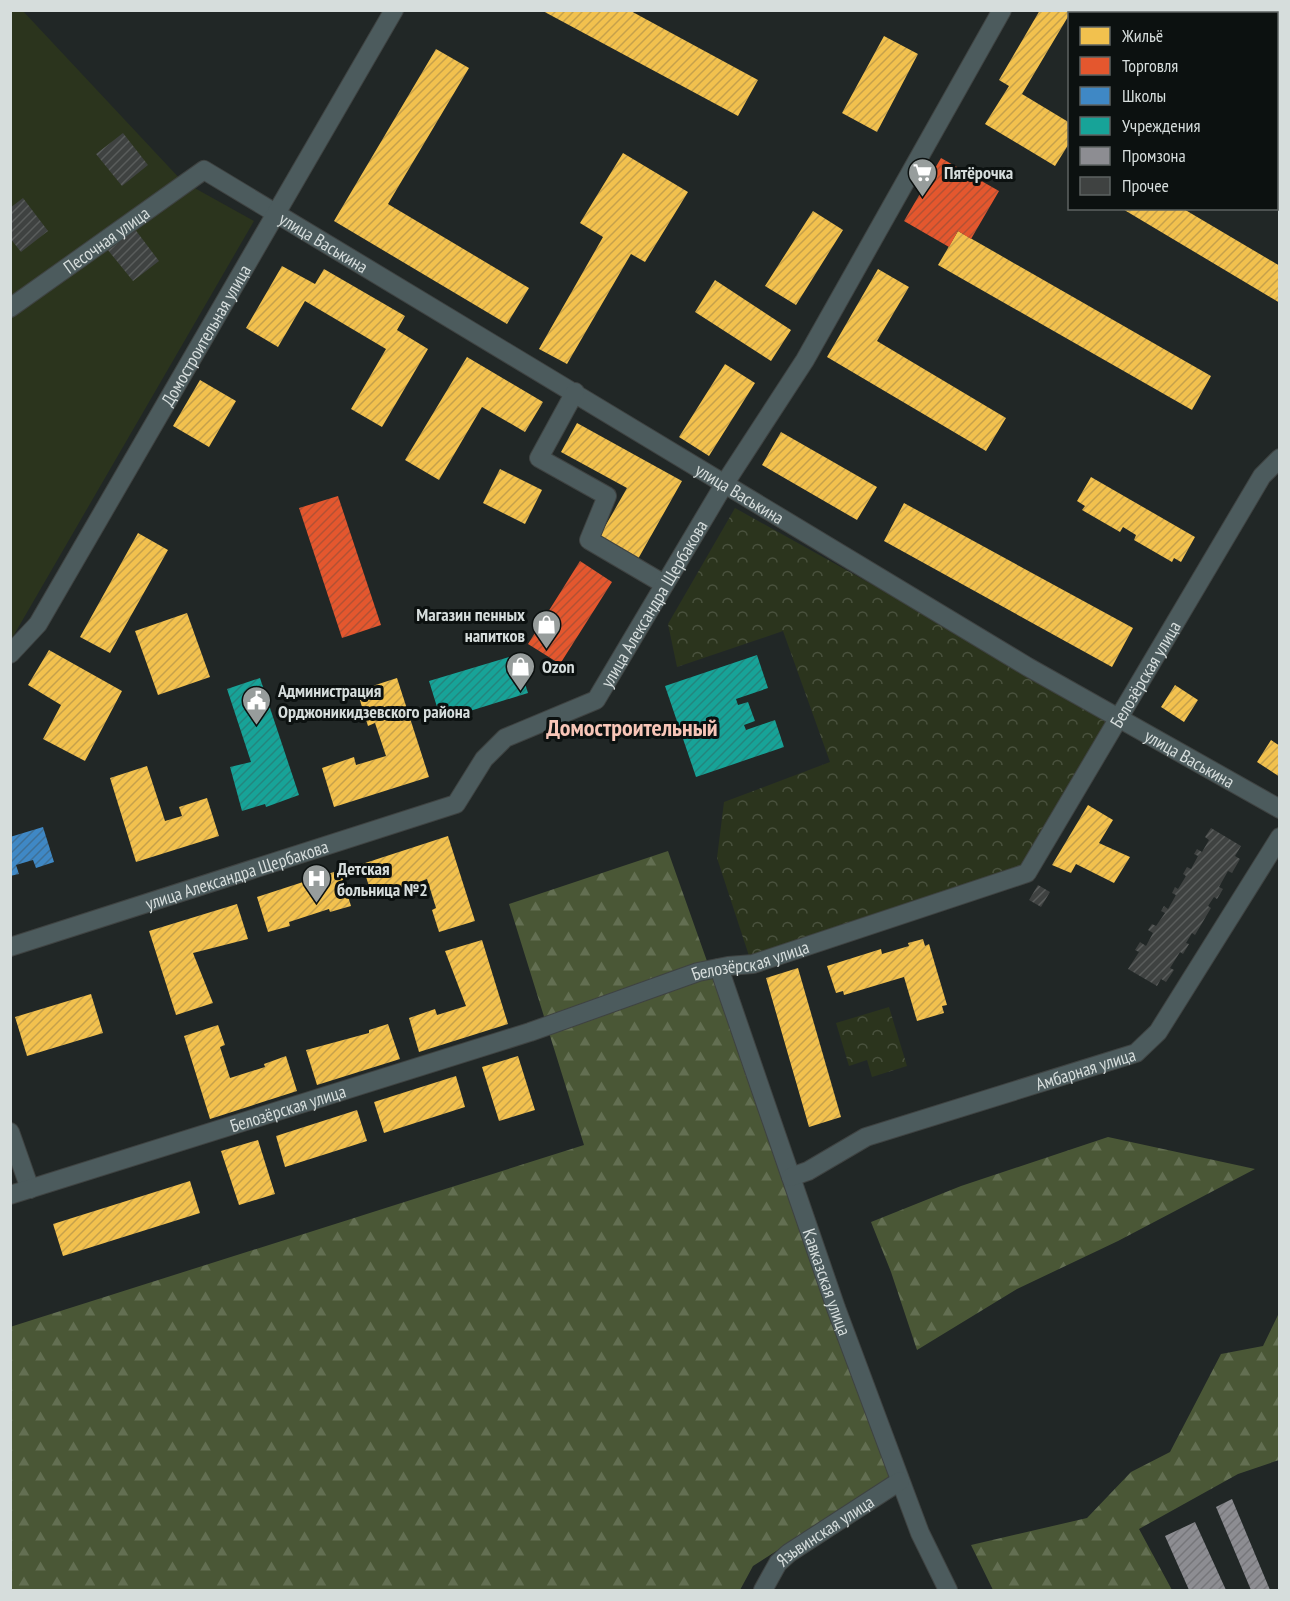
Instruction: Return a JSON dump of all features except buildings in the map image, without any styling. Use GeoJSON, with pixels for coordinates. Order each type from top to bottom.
{"type":"FeatureCollection","features":[{"type":"Feature","properties":{"kind":"street","name":"Домостроительная улица"},"geometry":{"type":"LineString","coordinates":[[10,654],[38,624],[278,214],[394,10]]}},
{"type":"Feature","properties":{"kind":"street","name":"улица Александра Щербакова"},"geometry":{"type":"LineString","coordinates":[[10,947],[456,804],[484,759],[505,738],[596,700],[725,483],[805,360],[1002,10]]}},
{"type":"Feature","properties":{"kind":"street","name":"улица Васькина"},"geometry":{"type":"LineString","coordinates":[[204,170],[1028,667],[1280,809]]}},
{"type":"Feature","properties":{"kind":"street","name":"Песочная улица"},"geometry":{"type":"LineString","coordinates":[[10,308],[204,170]]}},
{"type":"Feature","properties":{"kind":"street"},"geometry":{"type":"LineString","coordinates":[[575,392],[539,458],[607,496],[589,540],[664,584]]}},
{"type":"Feature","properties":{"kind":"street","name":"Белозёрская улица"},"geometry":{"type":"LineString","coordinates":[[10,1196],[530,1032],[698,972],[753,964],[1027,873],[1262,476],[1279,462]]}},
{"type":"Feature","properties":{"kind":"street","name":"Амбарная улица"},"geometry":{"type":"LineString","coordinates":[[791,1177],[808,1171],[866,1137],[1136,1053],[1158,1032],[1280,837]]}},
{"type":"Feature","properties":{"kind":"street","name":"Кавказская улица"},"geometry":{"type":"LineString","coordinates":[[719,968],[836,1308],[920,1533],[948,1590]]}},
{"type":"Feature","properties":{"kind":"street"},"geometry":{"type":"LineString","coordinates":[[10,1132],[30,1189]]}},
{"type":"Feature","properties":{"kind":"street","name":"Язьвинская улица"},"geometry":{"type":"LineString","coordinates":[[763,1590],[778,1563],[789,1553],[900,1481]]}},
{"type":"Feature","properties":{"kind":"green space"},"geometry":{"type":"Polygon","coordinates":[[[22,10],[182,181],[254,221],[11,640],[10,11],[22,10]]]}},
{"type":"Feature","properties":{"kind":"green space"},"geometry":{"type":"Polygon","coordinates":[[[735,508],[1115,720],[1030,866],[751,962],[717,858],[724,802],[830,762],[783,631],[677,667],[668,624],[735,508]]]}},
{"type":"Feature","properties":{"kind":"green space"},"geometry":{"type":"Polygon","coordinates":[[[668,851],[890,1478],[753,1566],[740,1590],[11,1590],[10,1327],[584,1145],[509,904],[668,851]]]}},
{"type":"Feature","properties":{"kind":"green space"},"geometry":{"type":"Polygon","coordinates":[[[889,1007],[907,1066],[872,1077],[867,1060],[849,1066],[836,1023],[889,1007]]]}},
{"type":"Feature","properties":{"kind":"green space"},"geometry":{"type":"Polygon","coordinates":[[[1108,1137],[1255,1169],[1118,1241],[1017,1289],[917,1350],[891,1272],[871,1222],[961,1186],[1108,1137]]]}},
{"type":"Feature","properties":{"kind":"green space"},"geometry":{"type":"Polygon","coordinates":[[[1279,1313],[1279,1460],[1238,1474],[1139,1529],[1172,1590],[993,1590],[971,1545],[1087,1518],[1131,1472],[1170,1452],[1221,1354],[1263,1346],[1279,1313]]]}},
{"type":"Feature","properties":{"kind":"place","name":"Пятёрочка"},"geometry":{"type":"Point","coordinates":[923,198]}},
{"type":"Feature","properties":{"kind":"place","name":"Магазин пенных напитков"},"geometry":{"type":"Point","coordinates":[546,650]}},
{"type":"Feature","properties":{"kind":"place","name":"Ozon"},"geometry":{"type":"Point","coordinates":[521,692]}},
{"type":"Feature","properties":{"kind":"place","name":"Администрация Орджоникидзевского района"},"geometry":{"type":"Point","coordinates":[257,726]}},
{"type":"Feature","properties":{"kind":"place","name":"Детская больница №2"},"geometry":{"type":"Point","coordinates":[316,904]}},
{"type":"Feature","properties":{"kind":"district","name":"Домостроительный"},"geometry":{"type":"Point","coordinates":[632,727]}}]}
